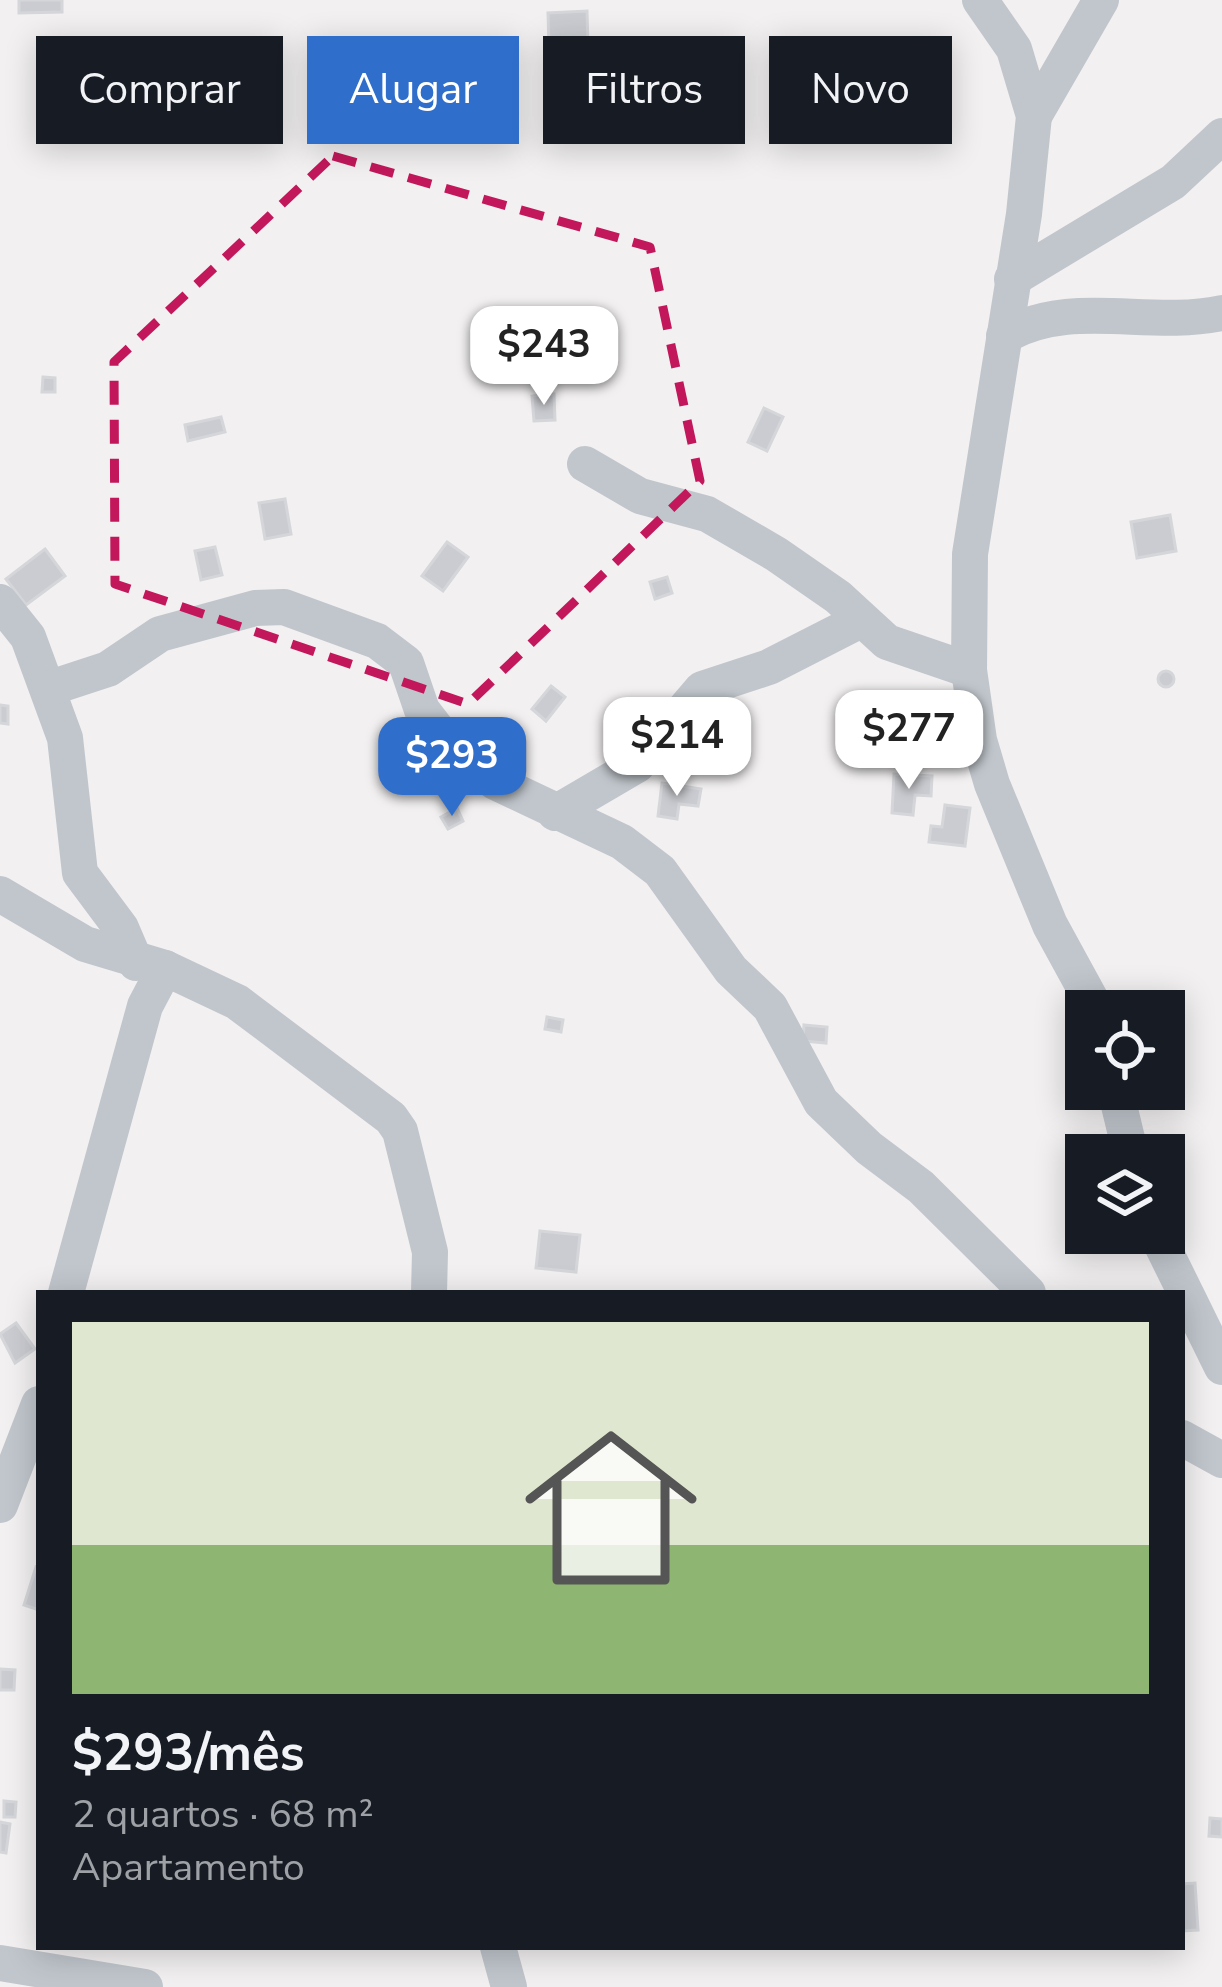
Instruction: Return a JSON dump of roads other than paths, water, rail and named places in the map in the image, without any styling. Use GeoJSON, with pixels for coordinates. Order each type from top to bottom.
{"type":"FeatureCollection","features":[{"type":"Feature","properties":{"kind":"street"},"geometry":{"type":"LineString","coordinates":[[980,0],[1014,49],[1034,116]]}},
{"type":"Feature","properties":{"kind":"street"},"geometry":{"type":"LineString","coordinates":[[1086,990],[1050,925],[992,784],[979,740],[969,670],[970,554],[1034,116],[1101,0]]}},
{"type":"Feature","properties":{"kind":"street"},"geometry":{"type":"LineString","coordinates":[[1012,279],[1173,182],[1222,136]]}},
{"type":"Feature","properties":{"kind":"street"},"geometry":{"type":"LineString","coordinates":[[1004,336],[1042,316],[1088,314],[1166,322],[1222,314]]}},
{"type":"Feature","properties":{"kind":"street"},"geometry":{"type":"LineString","coordinates":[[585,464],[640,496],[706,514],[828,589],[859,621],[908,652],[969,670]]}},
{"type":"Feature","properties":{"kind":"street"},"geometry":{"type":"LineString","coordinates":[[0,602],[28,637],[50,688],[74,781],[77,863],[150,965],[145,1006],[67,1290]]}},
{"type":"Feature","properties":{"kind":"street"},"geometry":{"type":"LineString","coordinates":[[50,688],[108,670],[135,647],[182,626],[255,608],[284,608],[355,631],[394,652],[406,663],[422,710],[446,744],[495,782],[622,842],[660,871],[731,970],[770,1007],[821,1102],[938,1202],[1025,1290]]}},
{"type":"Feature","properties":{"kind":"street"},"geometry":{"type":"LineString","coordinates":[[555,813],[637,765],[701,689],[769,667],[859,621]]}},
{"type":"Feature","properties":{"kind":"street"},"geometry":{"type":"LineString","coordinates":[[0,894],[85,944],[150,965],[250,1010],[391,1118],[400,1131],[430,1252],[430,1290]]}},
{"type":"Feature","properties":{"kind":"street"},"geometry":{"type":"LineString","coordinates":[[1185,1299],[1222,1367]]}},
{"type":"Feature","properties":{"kind":"street"},"geometry":{"type":"LineString","coordinates":[[0,1505],[36,1412]]}},
{"type":"Feature","properties":{"kind":"street"},"geometry":{"type":"LineString","coordinates":[[1185,1440],[1222,1460]]}},
{"type":"Feature","properties":{"kind":"street"},"geometry":{"type":"LineString","coordinates":[[499,1950],[509,1987]]}},
{"type":"Feature","properties":{"kind":"street"},"geometry":{"type":"LineString","coordinates":[[0,1963],[145,1987]]}}]}
